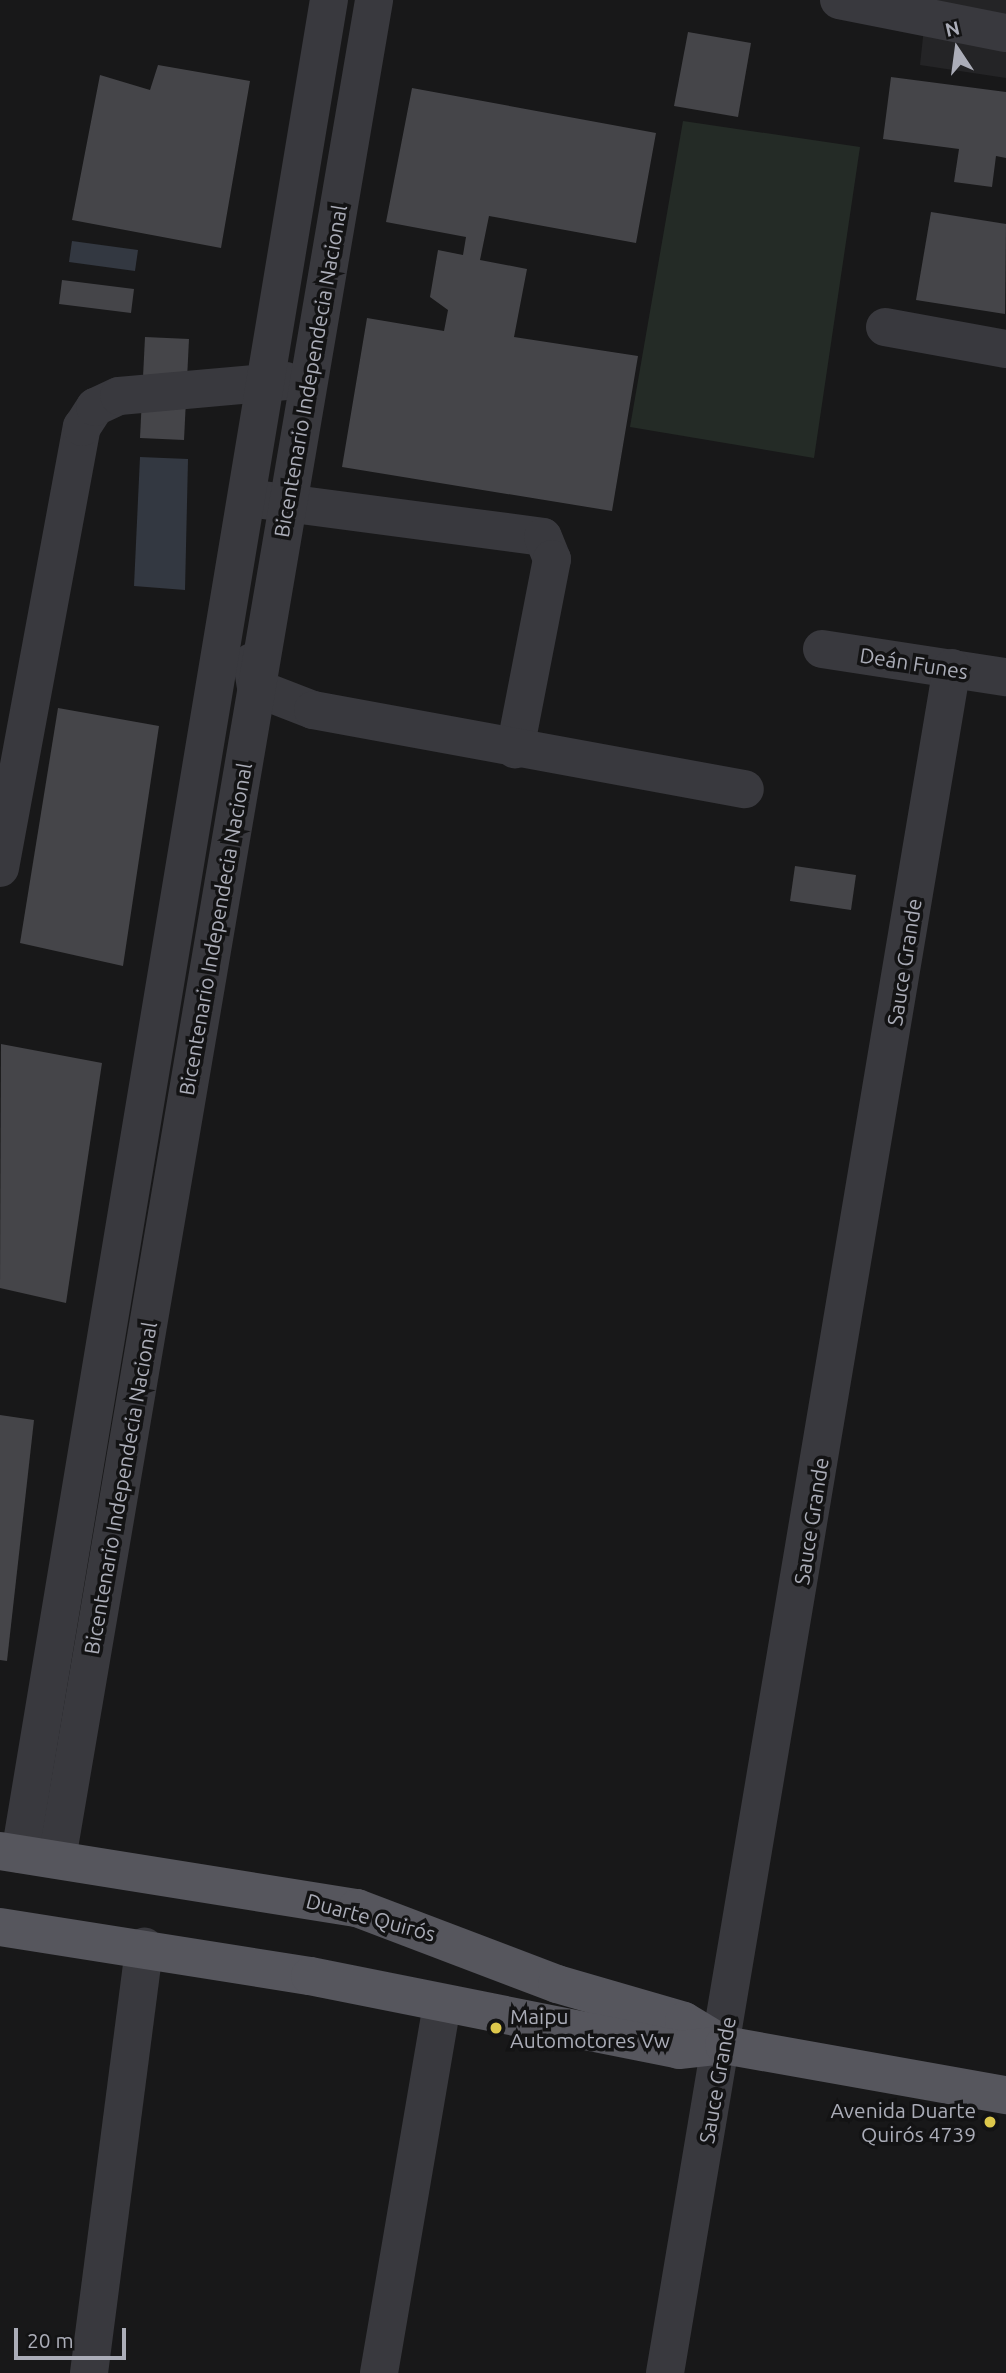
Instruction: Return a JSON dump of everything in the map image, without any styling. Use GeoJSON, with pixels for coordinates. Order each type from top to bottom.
{"type":"FeatureCollection","features":[{"type":"Feature","properties":{"kind":"main road","name":"Duarte Quirós"},"geometry":{"type":"LineString","coordinates":[[10,1852],[304,1898],[400,1920],[557,1984],[684,2021],[724,2045]]}},
{"type":"Feature","properties":{"kind":"main road","name":"Duarte Quirós"},"geometry":{"type":"LineString","coordinates":[[0,1927],[144,1947],[679,2050],[724,2045],[1006,2095]]}},
{"type":"Feature","properties":{"kind":"street","name":"Bicentenario Independecia Nacional"},"geometry":{"type":"LineString","coordinates":[[10,1852],[329,0]]}},
{"type":"Feature","properties":{"kind":"street","name":"Bicentenario Independecia Nacional"},"geometry":{"type":"LineString","coordinates":[[57,1859],[374,0]]}},
{"type":"Feature","properties":{"kind":"street"},"geometry":{"type":"LineString","coordinates":[[839,0],[934,10],[1006,33]]}},
{"type":"Feature","properties":{"kind":"street"},"geometry":{"type":"LineString","coordinates":[[885,327],[1006,349]]}},
{"type":"Feature","properties":{"kind":"street"},"geometry":{"type":"LineString","coordinates":[[0,868],[82,427],[95,407],[120,396],[264,387],[291,380],[314,352]]}},
{"type":"Feature","properties":{"kind":"street"},"geometry":{"type":"LineString","coordinates":[[244,497],[543,537],[552,559],[515,749]]}},
{"type":"Feature","properties":{"kind":"street"},"geometry":{"type":"LineString","coordinates":[[235,550],[256,688],[313,710],[745,789]]}},
{"type":"Feature","properties":{"kind":"street","name":"Deán Funes"},"geometry":{"type":"LineString","coordinates":[[822,649],[1006,677]]}},
{"type":"Feature","properties":{"kind":"street","name":"Sauce Grande"},"geometry":{"type":"LineString","coordinates":[[665,2373],[724,2045],[952,668]]}},
{"type":"Feature","properties":{"kind":"street"},"geometry":{"type":"LineString","coordinates":[[89,2373],[144,1947]]}},
{"type":"Feature","properties":{"kind":"street"},"geometry":{"type":"LineString","coordinates":[[379,2373],[442,2004]]}},
{"type":"Feature","properties":{"kind":"shaded area"},"geometry":{"type":"Polygon","coordinates":[[[927,0],[1006,0],[1006,78],[920,65],[927,0]]]}},
{"type":"Feature","properties":{"kind":"shaded area"},"geometry":{"type":"Polygon","coordinates":[[[683,121],[860,147],[814,458],[630,427],[683,121]]]}},
{"type":"Feature","properties":{"kind":"shaded area"},"geometry":{"type":"Polygon","coordinates":[[[72,241],[138,250],[135,271],[69,262],[72,241]]]}},
{"type":"Feature","properties":{"kind":"shaded area"},"geometry":{"type":"Polygon","coordinates":[[[140,457],[188,459],[185,590],[134,586],[140,457]]]}},
{"type":"Feature","properties":{"kind":"building"},"geometry":{"type":"Polygon","coordinates":[[[688,32],[751,43],[738,117],[674,106],[688,32]]]}},
{"type":"Feature","properties":{"kind":"building"},"geometry":{"type":"Polygon","coordinates":[[[158,65],[250,81],[221,248],[72,220],[100,75],[150,90],[158,65]]]}},
{"type":"Feature","properties":{"kind":"building"},"geometry":{"type":"Polygon","coordinates":[[[891,77],[1006,92],[1006,158],[996,156],[992,187],[954,182],[959,149],[883,139],[891,77]]]}},
{"type":"Feature","properties":{"kind":"building"},"geometry":{"type":"Polygon","coordinates":[[[412,88],[656,133],[636,243],[489,216],[480,260],[527,269],[514,337],[638,356],[612,511],[342,467],[367,318],[444,331],[448,310],[430,297],[438,250],[463,255],[466,237],[386,222],[412,88]]]}},
{"type":"Feature","properties":{"kind":"building"},"geometry":{"type":"Polygon","coordinates":[[[931,212],[1006,224],[1005,314],[916,300],[931,212]]]}},
{"type":"Feature","properties":{"kind":"building"},"geometry":{"type":"Polygon","coordinates":[[[62,280],[134,289],[131,313],[59,304],[62,280]]]}},
{"type":"Feature","properties":{"kind":"building"},"geometry":{"type":"Polygon","coordinates":[[[145,337],[189,339],[184,440],[140,438],[145,337]]]}},
{"type":"Feature","properties":{"kind":"building"},"geometry":{"type":"Polygon","coordinates":[[[58,708],[159,726],[123,966],[20,943],[58,708]]]}},
{"type":"Feature","properties":{"kind":"building"},"geometry":{"type":"Polygon","coordinates":[[[795,866],[856,875],[851,910],[790,901],[795,866]]]}},
{"type":"Feature","properties":{"kind":"building"},"geometry":{"type":"Polygon","coordinates":[[[1,1044],[102,1063],[66,1303],[0,1288],[1,1044]]]}},
{"type":"Feature","properties":{"kind":"building"},"geometry":{"type":"Polygon","coordinates":[[[0,1415],[34,1420],[7,1661],[0,1660],[0,1415]]]}},
{"type":"Feature","properties":{"kind":"place","name":"Maipu Automotores Vw"},"geometry":{"type":"Point","coordinates":[496,2028]}},
{"type":"Feature","properties":{"kind":"place","name":"Avenida Duarte Quirós 4739"},"geometry":{"type":"Point","coordinates":[990,2122]}}]}
